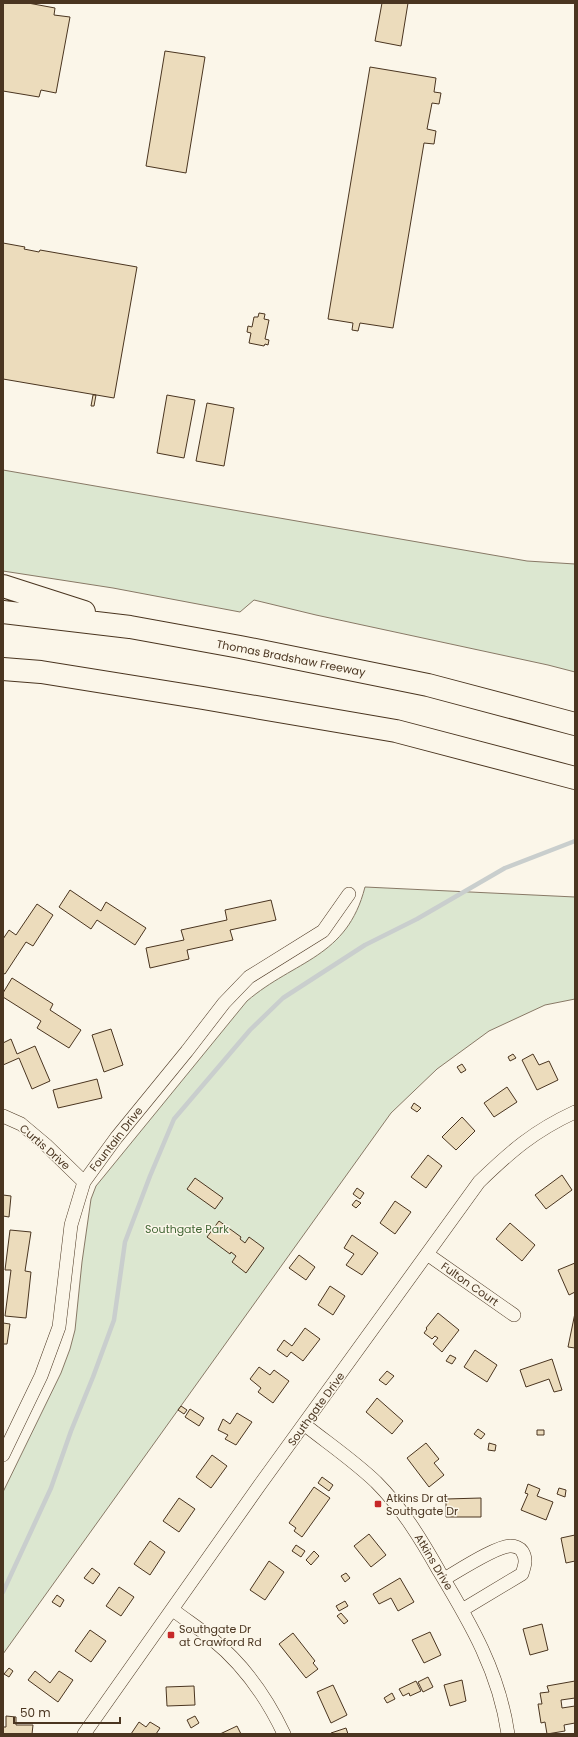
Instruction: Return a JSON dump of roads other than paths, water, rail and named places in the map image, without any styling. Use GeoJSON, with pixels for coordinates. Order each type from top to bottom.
{"type":"FeatureCollection","features":[{"type":"Feature","properties":{"kind":"highway"},"geometry":{"type":"LineString","coordinates":[[3,586],[130,627]]}},
{"type":"Feature","properties":{"kind":"highway","name":"Thomas Bradshaw Freeway"},"geometry":{"type":"LineString","coordinates":[[3,612],[130,627],[428,685],[575,724]]}},
{"type":"Feature","properties":{"kind":"highway"},"geometry":{"type":"LineString","coordinates":[[3,669],[41,672],[396,731],[575,778]]}},
{"type":"Feature","properties":{"kind":"street","name":"Fountain Drive"},"geometry":{"type":"LineString","coordinates":[[3,1455],[41,1376],[59,1327],[71,1226],[84,1182],[116,1138],[224,1003],[249,978],[323,931],[349,894]]}},
{"type":"Feature","properties":{"kind":"street","name":"Southgate Drive"},"geometry":{"type":"LineString","coordinates":[[84,1734],[173,1610],[259,1486],[305,1425],[479,1182],[523,1141],[551,1123],[575,1112]]}},
{"type":"Feature","properties":{"kind":"street","name":"Curtis Drive"},"geometry":{"type":"LineString","coordinates":[[3,1116],[21,1124],[84,1182]]}},
{"type":"Feature","properties":{"kind":"street","name":"Fulton Court"},"geometry":{"type":"LineString","coordinates":[[427,1254],[514,1315]]}},
{"type":"Feature","properties":{"kind":"street","name":"Atkins Drive"},"geometry":{"type":"LineString","coordinates":[[305,1425],[358,1466],[392,1500],[416,1532],[483,1648],[502,1697],[508,1734]]}},
{"type":"Feature","properties":{"kind":"street"},"geometry":{"type":"LineString","coordinates":[[444,1579],[500,1548],[511,1546],[520,1548],[525,1556],[526,1564],[522,1574],[462,1610]]}},
{"type":"Feature","properties":{"kind":"street"},"geometry":{"type":"LineString","coordinates":[[173,1610],[212,1639],[231,1656],[269,1705],[284,1734]]}},
{"type":"Feature","properties":{"kind":"waterway"},"geometry":{"type":"LineString","coordinates":[[3,1592],[51,1488],[71,1431],[114,1320],[125,1242],[150,1176],[174,1119],[250,1030],[283,998],[365,945],[417,919],[505,868],[575,841]]}},
{"type":"Feature","properties":{"kind":"place","name":"Atkins Dr at Southgate Dr"},"geometry":{"type":"Point","coordinates":[378,1504]}},
{"type":"Feature","properties":{"kind":"place","name":"Southgate Dr at Crawford Rd"},"geometry":{"type":"Point","coordinates":[171,1635]}},
{"type":"Feature","properties":{"kind":"park label","name":"Southgate Park"},"geometry":{"type":"Point","coordinates":[187,1229]}}]}
